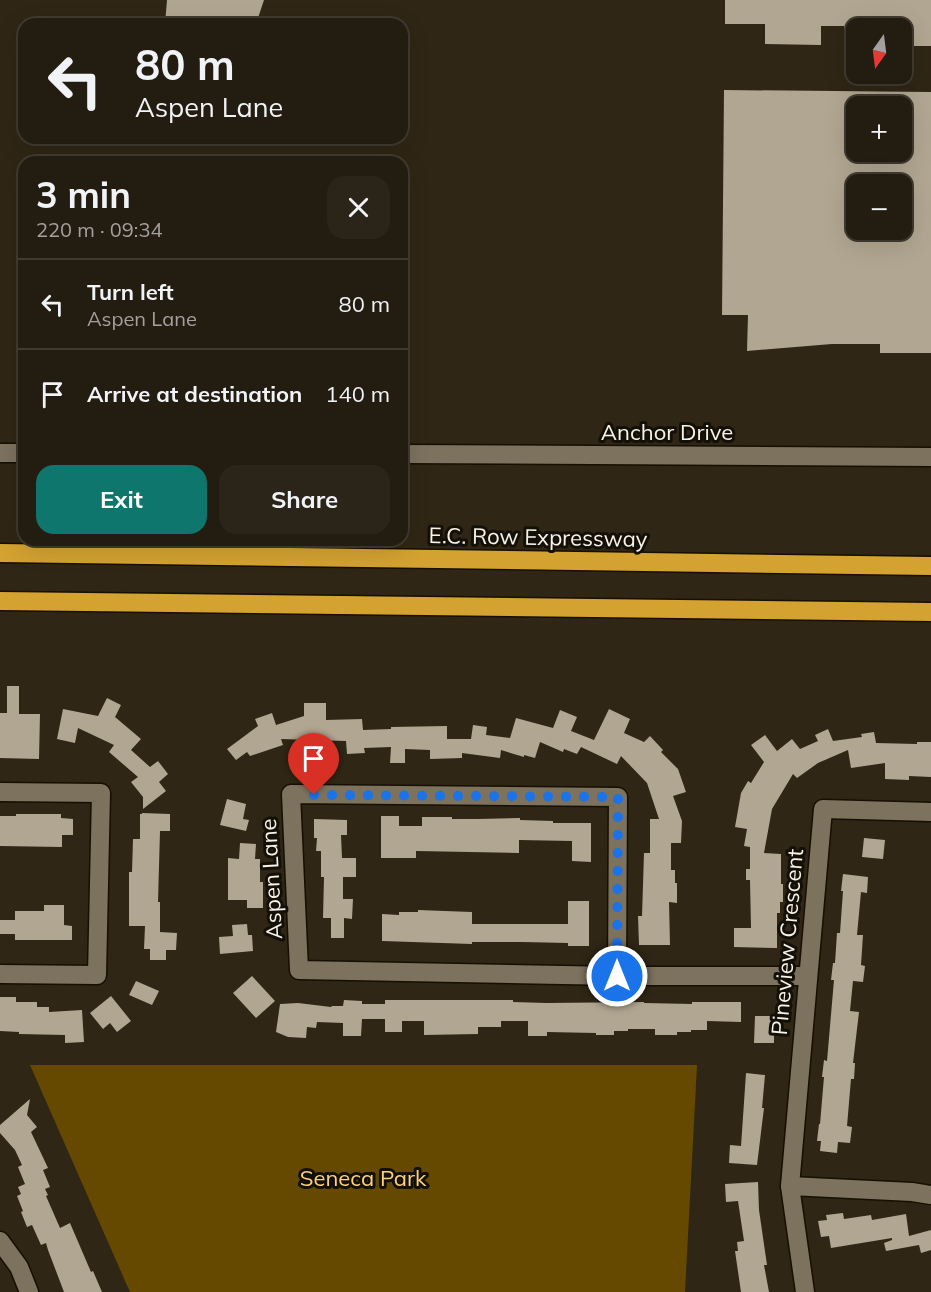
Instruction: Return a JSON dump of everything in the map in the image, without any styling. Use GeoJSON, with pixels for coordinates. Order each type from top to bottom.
{"type":"FeatureCollection","features":[{"type":"Feature","properties":{"kind":"highway","name":"E.C. Row Expressway"},"geometry":{"type":"LineString","coordinates":[[0,554],[931,566]]}},
{"type":"Feature","properties":{"kind":"highway"},"geometry":{"type":"LineString","coordinates":[[0,601],[931,612]]}},
{"type":"Feature","properties":{"kind":"street"},"geometry":{"type":"LineString","coordinates":[[0,453],[18,453]]}},
{"type":"Feature","properties":{"kind":"street","name":"Anchor Drive"},"geometry":{"type":"LineString","coordinates":[[408,454],[931,457]]}},
{"type":"Feature","properties":{"kind":"street"},"geometry":{"type":"LineString","coordinates":[[0,792],[101,793],[97,975],[0,974]]}},
{"type":"Feature","properties":{"kind":"street","name":"Aspen Lane"},"geometry":{"type":"LineString","coordinates":[[617,976],[618,797],[291,795],[299,970],[617,976],[808,976]]}},
{"type":"Feature","properties":{"kind":"street","name":"Pineview Crescent"},"geometry":{"type":"LineString","coordinates":[[805,1292],[790,1186],[823,809],[931,812]]}},
{"type":"Feature","properties":{"kind":"street"},"geometry":{"type":"LineString","coordinates":[[790,1186],[931,1195]]}},
{"type":"Feature","properties":{"kind":"street"},"geometry":{"type":"LineString","coordinates":[[0,1241],[19,1267],[29,1292]]}},
{"type":"Feature","properties":{"kind":"green space","name":"Seneca Park"},"geometry":{"type":"Polygon","coordinates":[[[30,1065],[697,1065],[685,1292],[130,1292],[30,1065]]]}},
{"type":"Feature","properties":{"kind":"building"},"geometry":{"type":"Polygon","coordinates":[[[167,0],[264,0],[258,18],[166,18],[167,0]]]}},
{"type":"Feature","properties":{"kind":"building"},"geometry":{"type":"Polygon","coordinates":[[[725,0],[931,0],[931,46],[912,46],[912,18],[846,18],[846,46],[844,46],[844,26],[821,26],[821,45],[765,44],[765,24],[725,24],[725,0]]]}},
{"type":"Feature","properties":{"kind":"building"},"geometry":{"type":"Polygon","coordinates":[[[724,90],[931,92],[931,353],[880,353],[880,344],[832,344],[747,351],[748,315],[722,315],[724,90]]]}},
{"type":"Feature","properties":{"kind":"building"},"geometry":{"type":"Polygon","coordinates":[[[7,686],[19,686],[19,714],[40,714],[39,759],[0,758],[0,713],[7,713],[7,686]]]}},
{"type":"Feature","properties":{"kind":"building"},"geometry":{"type":"Polygon","coordinates":[[[107,698],[121,705],[115,717],[141,739],[131,750],[150,767],[158,761],[168,774],[159,782],[166,791],[143,809],[143,797],[131,782],[138,777],[109,752],[114,745],[78,728],[75,743],[57,739],[63,709],[98,716],[107,698]]]}},
{"type":"Feature","properties":{"kind":"building"},"geometry":{"type":"Polygon","coordinates":[[[304,703],[326,703],[326,720],[362,719],[363,730],[447,726],[447,739],[471,739],[473,725],[487,727],[486,735],[510,738],[516,718],[553,728],[560,710],[577,717],[571,731],[594,740],[609,709],[630,719],[624,733],[644,742],[650,736],[663,750],[661,752],[678,769],[686,792],[673,796],[682,821],[681,843],[671,843],[671,870],[675,870],[677,903],[669,902],[670,945],[639,945],[638,916],[642,916],[644,853],[650,853],[650,819],[659,819],[647,783],[621,756],[617,764],[581,747],[577,754],[564,749],[563,752],[540,742],[535,758],[501,750],[500,758],[462,753],[462,758],[430,759],[430,750],[405,749],[405,763],[390,763],[391,747],[364,748],[365,753],[347,754],[346,741],[281,739],[283,745],[250,756],[247,752],[236,760],[227,749],[258,726],[255,719],[272,713],[276,725],[304,716],[304,703]]]}},
{"type":"Feature","properties":{"kind":"building"},"geometry":{"type":"Polygon","coordinates":[[[828,729],[833,741],[862,737],[861,734],[874,732],[876,743],[931,742],[931,777],[909,776],[909,780],[885,779],[885,763],[851,768],[848,750],[818,763],[797,778],[793,774],[772,809],[764,853],[781,854],[783,902],[780,902],[780,913],[777,913],[777,948],[734,947],[734,928],[751,928],[750,880],[746,880],[746,869],[750,869],[750,847],[744,846],[747,829],[735,827],[741,793],[748,781],[751,783],[764,762],[751,745],[765,735],[777,751],[792,739],[800,749],[818,741],[815,735],[828,729]]]}},
{"type":"Feature","properties":{"kind":"building"},"geometry":{"type":"Polygon","coordinates":[[[227,799],[246,804],[243,819],[249,820],[246,831],[220,825],[227,799]]]}},
{"type":"Feature","properties":{"kind":"building"},"geometry":{"type":"Polygon","coordinates":[[[16,814],[61,814],[61,818],[73,819],[73,835],[62,835],[62,847],[0,846],[0,816],[16,816],[16,814]]]}},
{"type":"Feature","properties":{"kind":"building"},"geometry":{"type":"Polygon","coordinates":[[[140,814],[170,814],[170,831],[160,831],[158,902],[160,902],[160,932],[177,933],[176,950],[166,950],[166,960],[150,960],[150,949],[144,949],[145,926],[129,926],[129,872],[132,872],[133,839],[140,839],[140,814]]]}},
{"type":"Feature","properties":{"kind":"building"},"geometry":{"type":"Polygon","coordinates":[[[381,816],[399,816],[399,826],[422,826],[422,817],[520,818],[520,820],[553,821],[553,823],[591,823],[591,862],[572,861],[572,841],[519,840],[519,853],[416,851],[416,858],[381,858],[381,816]]]}},
{"type":"Feature","properties":{"kind":"building"},"geometry":{"type":"Polygon","coordinates":[[[314,819],[347,820],[347,835],[341,835],[342,858],[356,858],[356,877],[343,877],[343,899],[353,899],[352,919],[344,918],[344,938],[331,938],[331,918],[323,918],[324,877],[321,877],[321,851],[316,851],[317,838],[314,838],[314,819]]]}},
{"type":"Feature","properties":{"kind":"building"},"geometry":{"type":"Polygon","coordinates":[[[864,838],[885,840],[883,859],[862,857],[864,838]]]}},
{"type":"Feature","properties":{"kind":"building"},"geometry":{"type":"Polygon","coordinates":[[[240,843],[256,844],[255,859],[260,859],[260,882],[263,882],[263,908],[247,908],[247,900],[228,900],[228,858],[239,859],[240,843]]]}},
{"type":"Feature","properties":{"kind":"building"},"geometry":{"type":"Polygon","coordinates":[[[843,874],[868,877],[867,893],[861,892],[857,935],[863,935],[861,965],[865,966],[863,982],[853,981],[850,1011],[859,1012],[853,1063],[855,1063],[854,1079],[851,1079],[847,1126],[852,1127],[850,1143],[838,1142],[837,1153],[820,1151],[821,1141],[817,1141],[824,1060],[827,1061],[834,980],[831,980],[833,963],[835,963],[837,933],[840,933],[843,874]]]}},
{"type":"Feature","properties":{"kind":"building"},"geometry":{"type":"Polygon","coordinates":[[[568,901],[589,901],[589,946],[568,946],[568,943],[472,942],[472,944],[382,941],[382,914],[399,915],[399,912],[418,912],[418,910],[472,912],[472,924],[568,924],[568,901]]]}},
{"type":"Feature","properties":{"kind":"building"},"geometry":{"type":"Polygon","coordinates":[[[44,905],[64,905],[64,925],[72,926],[72,940],[15,940],[15,934],[0,934],[0,920],[15,920],[15,911],[44,911],[44,905]]]}},
{"type":"Feature","properties":{"kind":"building"},"geometry":{"type":"Polygon","coordinates":[[[247,924],[248,935],[252,935],[253,951],[220,954],[219,937],[233,936],[232,925],[247,924]]]}},
{"type":"Feature","properties":{"kind":"building"},"geometry":{"type":"Polygon","coordinates":[[[252,976],[275,1001],[256,1018],[233,993],[252,976]]]}},
{"type":"Feature","properties":{"kind":"building"},"geometry":{"type":"Polygon","coordinates":[[[136,981],[159,991],[152,1005],[129,995],[136,981]]]}},
{"type":"Feature","properties":{"kind":"building"},"geometry":{"type":"Polygon","coordinates":[[[111,996],[131,1021],[117,1032],[110,1023],[103,1029],[90,1013],[111,996]]]}},
{"type":"Feature","properties":{"kind":"building"},"geometry":{"type":"Polygon","coordinates":[[[0,997],[16,997],[16,1002],[37,1002],[37,1007],[49,1007],[49,1012],[82,1010],[84,1042],[65,1043],[65,1035],[19,1034],[19,1032],[0,1031],[0,997]]]}},
{"type":"Feature","properties":{"kind":"building"},"geometry":{"type":"Polygon","coordinates":[[[344,1000],[362,1001],[362,1004],[385,1004],[385,1000],[692,1004],[692,1002],[741,1002],[741,1022],[707,1021],[707,1030],[677,1032],[677,1035],[655,1035],[655,1029],[628,1029],[628,1031],[614,1031],[614,1035],[547,1032],[547,1036],[528,1036],[528,1021],[501,1021],[501,1027],[478,1027],[478,1034],[424,1035],[424,1021],[402,1021],[402,1032],[385,1032],[385,1019],[362,1019],[361,1036],[343,1036],[343,1023],[317,1022],[316,1028],[307,1027],[306,1038],[288,1037],[276,1032],[280,1004],[298,1003],[331,1007],[343,1006],[344,1000]]]}},
{"type":"Feature","properties":{"kind":"building"},"geometry":{"type":"Polygon","coordinates":[[[755,1016],[774,1016],[774,1043],[754,1043],[755,1016]]]}},
{"type":"Feature","properties":{"kind":"building"},"geometry":{"type":"Polygon","coordinates":[[[746,1073],[765,1075],[762,1108],[764,1108],[757,1165],[729,1163],[730,1145],[741,1146],[746,1073]]]}},
{"type":"Feature","properties":{"kind":"building"},"geometry":{"type":"Polygon","coordinates":[[[30,1099],[27,1115],[37,1127],[31,1132],[48,1168],[43,1170],[50,1187],[45,1189],[48,1195],[46,1196],[60,1228],[70,1223],[102,1292],[64,1292],[46,1243],[41,1245],[32,1225],[27,1227],[21,1212],[23,1211],[17,1196],[21,1194],[18,1187],[25,1184],[18,1167],[22,1165],[15,1150],[0,1133],[0,1125],[30,1099]]]}},
{"type":"Feature","properties":{"kind":"building"},"geometry":{"type":"Polygon","coordinates":[[[758,1182],[759,1210],[767,1265],[764,1265],[769,1292],[741,1292],[735,1251],[738,1251],[737,1242],[744,1241],[738,1201],[726,1202],[725,1184],[758,1182]]]}},
{"type":"Feature","properties":{"kind":"building"},"geometry":{"type":"Polygon","coordinates":[[[843,1213],[844,1219],[871,1215],[872,1220],[906,1214],[909,1236],[931,1230],[931,1250],[921,1253],[919,1245],[886,1251],[884,1243],[892,1238],[831,1248],[829,1236],[821,1237],[818,1221],[827,1220],[826,1215],[843,1213]]]}},
{"type":"Feature","properties":{"kind":"route"},"geometry":{"type":"LineString","coordinates":[[314,795],[618,797],[617,976]]}}]}
